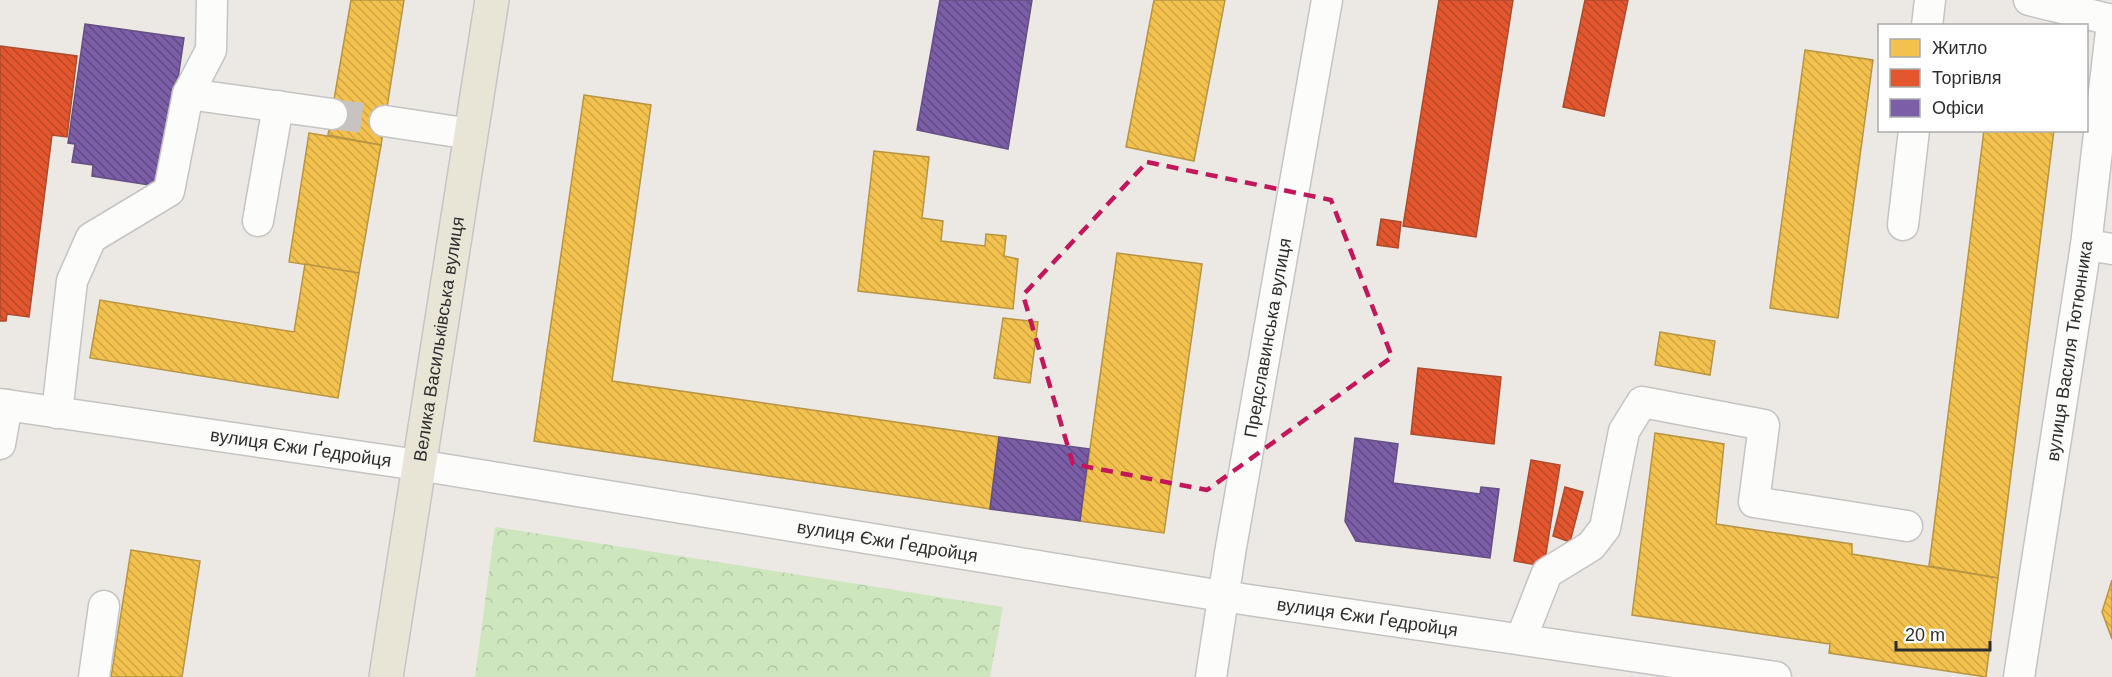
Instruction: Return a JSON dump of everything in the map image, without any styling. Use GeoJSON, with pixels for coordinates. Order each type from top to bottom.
{"type":"FeatureCollection","features":[{"type":"Feature","properties":{"kind":"main road","name":"Велика Васильківська вулиця"},"geometry":{"type":"LineString","coordinates":[[386,677],[492,0]]}},
{"type":"Feature","properties":{"kind":"street"},"geometry":{"type":"LineString","coordinates":[[57,413],[72,281],[91,238],[169,191],[188,94],[211,50],[212,0]]}},
{"type":"Feature","properties":{"kind":"street","name":"Предславинська вулиця"},"geometry":{"type":"LineString","coordinates":[[1211,677],[1222,596],[1327,0]]}},
{"type":"Feature","properties":{"kind":"street"},"geometry":{"type":"LineString","coordinates":[[1927,24],[1930,0]]}},
{"type":"Feature","properties":{"kind":"street"},"geometry":{"type":"LineString","coordinates":[[2029,0],[2112,21]]}},
{"type":"Feature","properties":{"kind":"street","name":"вулиця Василя Тютюнника"},"geometry":{"type":"LineString","coordinates":[[2019,677],[2099,247],[2112,21]]}},
{"type":"Feature","properties":{"kind":"street"},"geometry":{"type":"LineString","coordinates":[[188,94],[332,114]]}},
{"type":"Feature","properties":{"kind":"street"},"geometry":{"type":"LineString","coordinates":[[258,221],[278,106]]}},
{"type":"Feature","properties":{"kind":"street"},"geometry":{"type":"LineString","coordinates":[[385,121],[471,134]]}},
{"type":"Feature","properties":{"kind":"street"},"geometry":{"type":"LineString","coordinates":[[1903,225],[1914,132]]}},
{"type":"Feature","properties":{"kind":"street"},"geometry":{"type":"LineString","coordinates":[[1521,639],[1546,573],[1592,546],[1605,528],[1624,430],[1642,402],[1764,425],[1754,502],[1907,526]]}},
{"type":"Feature","properties":{"kind":"street"},"geometry":{"type":"LineString","coordinates":[[0,444],[3,405]]}},
{"type":"Feature","properties":{"kind":"street","name":"вулиця Єжи Ґедройця"},"geometry":{"type":"LineString","coordinates":[[3,405],[418,465],[1222,596],[1776,677]]}},
{"type":"Feature","properties":{"kind":"street"},"geometry":{"type":"LineString","coordinates":[[94,677],[104,606]]}},
{"type":"Feature","properties":{"kind":"highlighted area"},"geometry":{"type":"Polygon","coordinates":[[[1147,162],[1331,200],[1392,357],[1207,490],[1073,464],[1023,295],[1147,162]]]}},
{"type":"Feature","properties":{"kind":"green space"},"geometry":{"type":"Polygon","coordinates":[[[495,527],[1003,607],[990,677],[475,677],[495,527]]]}},
{"type":"Feature","properties":{"kind":"building: Житло"},"geometry":{"type":"Polygon","coordinates":[[[351,0],[404,0],[381,145],[328,135],[351,0]]]}},
{"type":"Feature","properties":{"kind":"building: Житло"},"geometry":{"type":"Polygon","coordinates":[[[1154,0],[1225,0],[1194,161],[1126,147],[1154,0]]]}},
{"type":"Feature","properties":{"kind":"building: Житло"},"geometry":{"type":"Polygon","coordinates":[[[1805,50],[1873,60],[1838,318],[1770,308],[1805,50]]]}},
{"type":"Feature","properties":{"kind":"building: Житло"},"geometry":{"type":"Polygon","coordinates":[[[584,95],[651,105],[612,381],[999,437],[990,509],[534,441],[584,95]]]}},
{"type":"Feature","properties":{"kind":"building: Житло"},"geometry":{"type":"Polygon","coordinates":[[[1984,132],[2054,132],[1998,578],[1929,566],[1984,132]]]}},
{"type":"Feature","properties":{"kind":"building: Житло"},"geometry":{"type":"Polygon","coordinates":[[[309,133],[381,145],[359,273],[289,262],[309,133]]]}},
{"type":"Feature","properties":{"kind":"building: Житло"},"geometry":{"type":"Polygon","coordinates":[[[874,151],[929,157],[922,218],[943,221],[941,241],[985,246],[986,234],[1006,236],[1004,256],[1018,259],[1013,309],[858,291],[874,151]]]}},
{"type":"Feature","properties":{"kind":"building: Житло"},"geometry":{"type":"Polygon","coordinates":[[[1117,253],[1202,264],[1164,533],[1080,521],[1117,253]]]}},
{"type":"Feature","properties":{"kind":"building: Житло"},"geometry":{"type":"Polygon","coordinates":[[[305,264],[359,273],[338,398],[90,358],[100,300],[294,332],[305,264]]]}},
{"type":"Feature","properties":{"kind":"building: Житло"},"geometry":{"type":"Polygon","coordinates":[[[1003,318],[1038,322],[1030,383],[994,378],[1003,318]]]}},
{"type":"Feature","properties":{"kind":"building: Житло"},"geometry":{"type":"Polygon","coordinates":[[[1660,332],[1715,341],[1710,375],[1655,365],[1660,332]]]}},
{"type":"Feature","properties":{"kind":"building: Житло"},"geometry":{"type":"Polygon","coordinates":[[[1655,433],[1724,444],[1716,524],[1852,544],[1852,554],[1998,578],[1986,677],[1829,653],[1830,644],[1632,615],[1655,433]]]}},
{"type":"Feature","properties":{"kind":"building: Житло"},"geometry":{"type":"Polygon","coordinates":[[[131,550],[200,561],[182,677],[111,677],[131,550]]]}},
{"type":"Feature","properties":{"kind":"building: Житло"},"geometry":{"type":"Polygon","coordinates":[[[2112,580],[2112,639],[2102,612],[2112,580]]]}},
{"type":"Feature","properties":{"kind":"building: Торгівля"},"geometry":{"type":"Polygon","coordinates":[[[1439,0],[1513,0],[1476,237],[1403,226],[1439,0]]]}},
{"type":"Feature","properties":{"kind":"building: Торгівля"},"geometry":{"type":"Polygon","coordinates":[[[1585,0],[1628,0],[1604,116],[1563,107],[1585,0]]]}},
{"type":"Feature","properties":{"kind":"building: Торгівля"},"geometry":{"type":"Polygon","coordinates":[[[0,46],[77,56],[67,137],[52,135],[29,317],[7,314],[6,321],[0,321],[0,46]]]}},
{"type":"Feature","properties":{"kind":"building: Торгівля"},"geometry":{"type":"Polygon","coordinates":[[[1381,219],[1401,222],[1398,248],[1377,245],[1381,219]]]}},
{"type":"Feature","properties":{"kind":"building: Торгівля"},"geometry":{"type":"Polygon","coordinates":[[[1418,368],[1501,377],[1494,444],[1411,434],[1418,368]]]}},
{"type":"Feature","properties":{"kind":"building: Торгівля"},"geometry":{"type":"Polygon","coordinates":[[[1531,460],[1560,465],[1544,566],[1514,561],[1531,460]]]}},
{"type":"Feature","properties":{"kind":"building: Торгівля"},"geometry":{"type":"Polygon","coordinates":[[[1565,487],[1583,492],[1570,542],[1553,536],[1565,487]]]}},
{"type":"Feature","properties":{"kind":"building: Офіси"},"geometry":{"type":"Polygon","coordinates":[[[940,0],[1032,0],[1008,149],[917,130],[940,0]]]}},
{"type":"Feature","properties":{"kind":"building: Офіси"},"geometry":{"type":"Polygon","coordinates":[[[85,24],[184,38],[162,187],[92,176],[93,165],[72,162],[75,144],[68,143],[85,24]]]}},
{"type":"Feature","properties":{"kind":"building: Офіси"},"geometry":{"type":"Polygon","coordinates":[[[999,437],[1089,449],[1080,521],[990,509],[999,437]]]}},
{"type":"Feature","properties":{"kind":"building: Офіси"},"geometry":{"type":"Polygon","coordinates":[[[1355,438],[1398,444],[1393,483],[1480,494],[1481,487],[1499,489],[1490,558],[1356,541],[1345,521],[1355,438]]]}},
{"type":"Feature","properties":{"kind":"tunnel"},"geometry":{"type":"LineString","coordinates":[[332,114],[385,121]]}}]}
